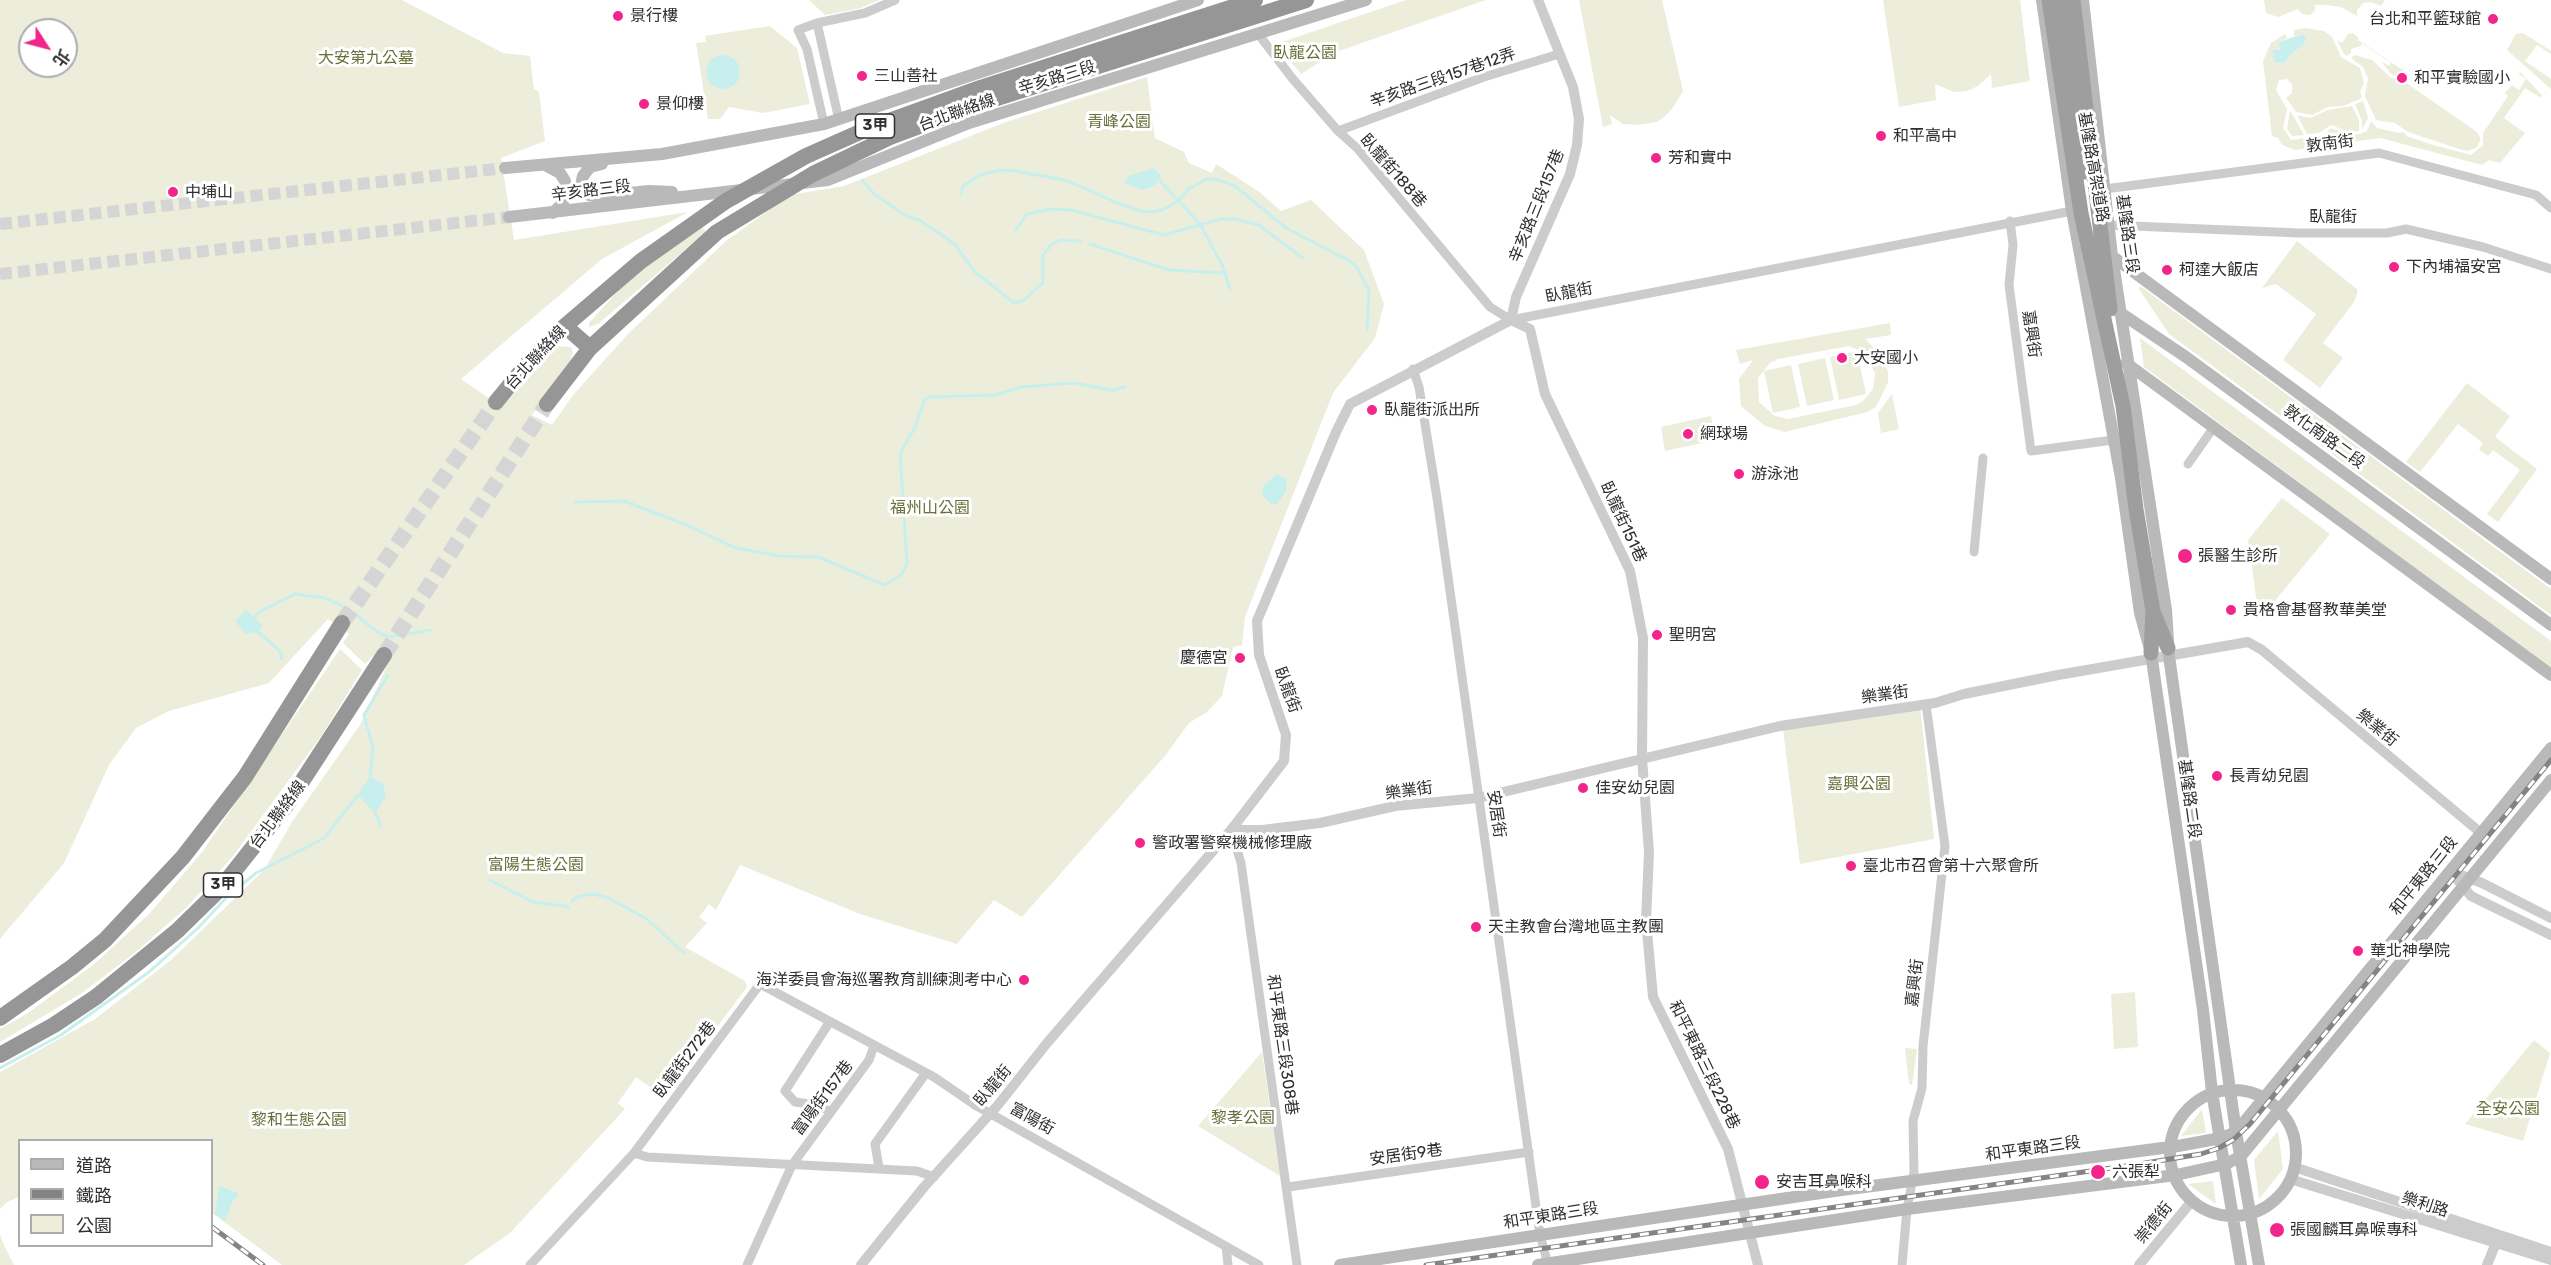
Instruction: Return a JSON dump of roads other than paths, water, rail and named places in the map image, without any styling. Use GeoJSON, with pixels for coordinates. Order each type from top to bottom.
{"type":"FeatureCollection","features":[{"type":"Feature","properties":{"kind":"highway","name":"台北聯絡線"},"geometry":{"type":"LineString","coordinates":[[546,404],[590,348],[717,232],[813,174],[890,137],[1255,0]]}},
{"type":"Feature","properties":{"kind":"highway","name":"台北聯絡線"},"geometry":{"type":"LineString","coordinates":[[496,402],[527,364],[565,326],[640,261],[726,201],[806,156],[867,129],[980,88],[1090,62],[1306,0]]}},
{"type":"Feature","properties":{"kind":"highway","name":"基隆路高架道路"},"geometry":{"type":"LineString","coordinates":[[2049,0],[2102,339],[2122,406],[2153,611],[2169,652]]}},
{"type":"Feature","properties":{"kind":"highway"},"geometry":{"type":"LineString","coordinates":[[2061,0],[2098,252],[2116,310]]}},
{"type":"Feature","properties":{"kind":"highway","name":"基隆路高架道路"},"geometry":{"type":"LineString","coordinates":[[2073,0],[2110,297],[2102,339]]}},
{"type":"Feature","properties":{"kind":"highway"},"geometry":{"type":"LineString","coordinates":[[565,326],[590,348]]}},
{"type":"Feature","properties":{"kind":"highway","name":"基隆路高架道路"},"geometry":{"type":"LineString","coordinates":[[2151,656],[2153,611]]}},
{"type":"Feature","properties":{"kind":"highway"},"geometry":{"type":"LineString","coordinates":[[0,1018],[72,968],[105,940],[183,857],[245,777],[342,623]]}},
{"type":"Feature","properties":{"kind":"highway","name":"台北聯絡線"},"geometry":{"type":"LineString","coordinates":[[0,1055],[54,1025],[96,997],[177,930],[220,889],[288,803],[384,655]]}},
{"type":"Feature","properties":{"kind":"main road","name":"辛亥路三段"},"geometry":{"type":"LineString","coordinates":[[505,168],[662,154],[824,124],[1198,0]]}},
{"type":"Feature","properties":{"kind":"main road","name":"辛亥路三段"},"geometry":{"type":"LineString","coordinates":[[509,217],[828,180],[969,123],[1366,0]]}},
{"type":"Feature","properties":{"kind":"main road"},"geometry":{"type":"LineString","coordinates":[[2042,0],[2072,211],[2083,272],[2102,339],[2129,365],[2551,675]]}},
{"type":"Feature","properties":{"kind":"main road","name":"基隆路三段"},"geometry":{"type":"LineString","coordinates":[[2083,0],[2109,225],[2116,310],[2129,365]]}},
{"type":"Feature","properties":{"kind":"main road"},"geometry":{"type":"LineString","coordinates":[[619,158],[590,167],[583,176],[581,185],[589,195],[602,196],[649,190],[694,195]]}},
{"type":"Feature","properties":{"kind":"main road"},"geometry":{"type":"LineString","coordinates":[[545,165],[560,173],[565,181],[563,203],[553,213]]}},
{"type":"Feature","properties":{"kind":"main road","name":"敦化南路二段"},"geometry":{"type":"LineString","coordinates":[[2112,256],[2551,579]]}},
{"type":"Feature","properties":{"kind":"main road","name":"敦化南路二段"},"geometry":{"type":"LineString","coordinates":[[2083,272],[2096,295],[2186,357],[2551,625]]}},
{"type":"Feature","properties":{"kind":"main road","name":"基隆路二段"},"geometry":{"type":"LineString","coordinates":[[2102,339],[2113,440],[2140,613],[2151,656],[2203,1010],[2212,1092],[2226,1164],[2232,1218],[2241,1265]]}},
{"type":"Feature","properties":{"kind":"main road","name":"基隆路二段"},"geometry":{"type":"LineString","coordinates":[[2129,365],[2165,599],[2169,652],[2236,1132],[2259,1265]]}},
{"type":"Feature","properties":{"kind":"main road","name":"和平東路三段"},"geometry":{"type":"LineString","coordinates":[[1341,1265],[1744,1204],[2171,1146],[2221,1138],[2236,1132],[2551,748]]}},
{"type":"Feature","properties":{"kind":"main road"},"geometry":{"type":"LineString","coordinates":[[1543,1264],[1907,1209],[2175,1175],[2226,1164],[2241,1156],[2551,780]]}},
{"type":"Feature","properties":{"kind":"main road"},"geometry":{"type":"LineString","coordinates":[[2230,1089],[2253,1092],[2264,1098],[2279,1110],[2293,1137],[2292,1173],[2278,1197],[2250,1215],[2232,1218],[2211,1213],[2192,1201],[2175,1175],[2171,1146],[2181,1116],[2196,1101],[2212,1092],[2230,1089]]}},
{"type":"Feature","properties":{"kind":"street"},"geometry":{"type":"LineString","coordinates":[[824,124],[807,49],[798,30],[817,23],[865,13],[895,0]]}},
{"type":"Feature","properties":{"kind":"street","name":"辛亥路三段157巷"},"geometry":{"type":"LineString","coordinates":[[1511,320],[1516,297],[1570,174],[1578,145],[1579,120],[1573,87],[1538,0]]}},
{"type":"Feature","properties":{"kind":"street"},"geometry":{"type":"LineString","coordinates":[[817,23],[839,120]]}},
{"type":"Feature","properties":{"kind":"street","name":"臥龍街188巷"},"geometry":{"type":"LineString","coordinates":[[1259,35],[1292,78],[1338,131],[1358,149],[1490,307],[1511,320]]}},
{"type":"Feature","properties":{"kind":"street","name":"辛亥路三段157巷12弄"},"geometry":{"type":"LineString","coordinates":[[1338,131],[1484,77],[1559,54]]}},
{"type":"Feature","properties":{"kind":"street","name":"敦南街"},"geometry":{"type":"LineString","coordinates":[[2104,189],[2379,153],[2536,195],[2551,208]]}},
{"type":"Feature","properties":{"kind":"street","name":"臥龍街"},"geometry":{"type":"LineString","coordinates":[[861,1265],[1047,1043],[1232,830],[1284,761],[1287,747],[1282,717],[1258,655],[1257,621],[1345,412],[1359,398],[1511,320],[2010,221],[2072,211]]}},
{"type":"Feature","properties":{"kind":"street","name":"嘉興街"},"geometry":{"type":"LineString","coordinates":[[2010,221],[2013,244],[2009,285],[2031,450],[2113,440]]}},
{"type":"Feature","properties":{"kind":"street","name":"臥龍街"},"geometry":{"type":"LineString","coordinates":[[2109,225],[2299,233],[2387,233],[2406,229],[2483,246],[2551,269]]}},
{"type":"Feature","properties":{"kind":"street","name":"臥龍街151巷"},"geometry":{"type":"LineString","coordinates":[[1511,320],[1530,329],[1545,394],[1630,572],[1643,638],[1642,758]]}},
{"type":"Feature","properties":{"kind":"street","name":"安居街"},"geometry":{"type":"LineString","coordinates":[[1413,369],[1419,387],[1436,488],[1543,1264]]}},
{"type":"Feature","properties":{"kind":"street"},"geometry":{"type":"LineString","coordinates":[[2188,464],[2214,428]]}},
{"type":"Feature","properties":{"kind":"street"},"geometry":{"type":"LineString","coordinates":[[1974,552],[1983,458]]}},
{"type":"Feature","properties":{"kind":"street","name":"樂業街"},"geometry":{"type":"LineString","coordinates":[[1232,830],[1262,830],[1320,823],[1395,806],[1478,798],[1780,726],[1926,704],[2169,652],[2248,642],[2481,832]]}},
{"type":"Feature","properties":{"kind":"street","name":"嘉興街"},"geometry":{"type":"LineString","coordinates":[[1902,1265],[1907,1209],[1913,1181],[1913,1121],[1922,1088],[1923,1046],[1945,846],[1926,704]]}},
{"type":"Feature","properties":{"kind":"street","name":"和平東路三段228巷"},"geometry":{"type":"LineString","coordinates":[[1642,758],[1649,852],[1646,920],[1653,997],[1728,1149],[1752,1233],[1758,1265]]}},
{"type":"Feature","properties":{"kind":"street","name":"和平東路三段308巷"},"geometry":{"type":"LineString","coordinates":[[1232,830],[1241,863],[1288,1187],[1297,1265]]}},
{"type":"Feature","properties":{"kind":"street"},"geometry":{"type":"LineString","coordinates":[[2450,871],[2467,883],[2551,918]]}},
{"type":"Feature","properties":{"kind":"street"},"geometry":{"type":"LineString","coordinates":[[2467,883],[2471,896],[2551,934]]}},
{"type":"Feature","properties":{"kind":"street","name":"富陽街"},"geometry":{"type":"LineString","coordinates":[[760,984],[926,1073],[989,1113],[1258,1265]]}},
{"type":"Feature","properties":{"kind":"street","name":"臥龍街272巷"},"geometry":{"type":"LineString","coordinates":[[633,1153],[760,984]]}},
{"type":"Feature","properties":{"kind":"street"},"geometry":{"type":"LineString","coordinates":[[829,1023],[784,1091],[795,1102],[818,1105],[831,1112]]}},
{"type":"Feature","properties":{"kind":"street","name":"富陽街157巷"},"geometry":{"type":"LineString","coordinates":[[747,1265],[792,1165],[869,1060],[874,1046]]}},
{"type":"Feature","properties":{"kind":"street"},"geometry":{"type":"LineString","coordinates":[[879,1168],[875,1144],[926,1073]]}},
{"type":"Feature","properties":{"kind":"street","name":"安居街9巷"},"geometry":{"type":"LineString","coordinates":[[1288,1187],[1529,1152]]}},
{"type":"Feature","properties":{"kind":"street"},"geometry":{"type":"LineString","coordinates":[[530,1265],[633,1153],[647,1157],[917,1171],[934,1177]]}},
{"type":"Feature","properties":{"kind":"street","name":"樂利路"},"geometry":{"type":"LineString","coordinates":[[2292,1173],[2551,1260]]}},
{"type":"Feature","properties":{"kind":"street","name":"樂利路"},"geometry":{"type":"LineString","coordinates":[[2292,1173],[2551,1252]]}},
{"type":"Feature","properties":{"kind":"street","name":"崇德街"},"geometry":{"type":"LineString","coordinates":[[2139,1265],[2192,1201]]}},
{"type":"Feature","properties":{"kind":"street"},"geometry":{"type":"LineString","coordinates":[[2487,1265],[2496,1243]]}},
{"type":"Feature","properties":{"kind":"street"},"geometry":{"type":"LineString","coordinates":[[1226,1246],[1228,1265]]}},
{"type":"Feature","properties":{"kind":"water"},"geometry":{"type":"Polygon","coordinates":[[[2302,34],[2307,38],[2302,46],[2290,55],[2284,64],[2275,62],[2272,51],[2280,49],[2279,42],[2302,34]]]}},
{"type":"Feature","properties":{"kind":"water"},"geometry":{"type":"Polygon","coordinates":[[[723,55],[735,60],[740,72],[735,84],[723,89],[711,84],[706,72],[711,60],[723,55]]]}},
{"type":"Feature","properties":{"kind":"water"},"geometry":{"type":"Polygon","coordinates":[[[1154,168],[1161,176],[1154,186],[1142,190],[1125,183],[1128,176],[1154,168]]]}},
{"type":"Feature","properties":{"kind":"water"},"geometry":{"type":"Polygon","coordinates":[[[1277,474],[1286,479],[1287,490],[1277,504],[1270,504],[1262,494],[1264,485],[1277,474]]]}},
{"type":"Feature","properties":{"kind":"water"},"geometry":{"type":"Polygon","coordinates":[[[246,610],[263,626],[258,632],[246,634],[235,621],[246,610]]]}},
{"type":"Feature","properties":{"kind":"water"},"geometry":{"type":"Polygon","coordinates":[[[370,776],[383,784],[386,797],[375,813],[358,795],[370,776]]]}},
{"type":"Feature","properties":{"kind":"water"},"geometry":{"type":"Polygon","coordinates":[[[219,1186],[238,1193],[225,1221],[215,1214],[219,1186]]]}},
{"type":"Feature","properties":{"kind":"waterway"},"geometry":{"type":"LineString","coordinates":[[961,194],[963,186],[980,175],[1000,170],[1015,171],[1065,180],[1120,204],[1140,211],[1152,212],[1162,210],[1178,201],[1189,189],[1206,179],[1219,180],[1235,186],[1286,228],[1356,266],[1369,291],[1367,330]]}},
{"type":"Feature","properties":{"kind":"waterway"},"geometry":{"type":"LineString","coordinates":[[862,180],[873,193],[906,216],[919,220],[945,237],[956,246],[974,271],[1014,303],[1024,300],[1043,283],[1043,255],[1050,246],[1060,240],[1081,241]]}},
{"type":"Feature","properties":{"kind":"waterway"},"geometry":{"type":"LineString","coordinates":[[1160,181],[1200,224],[1222,265],[1230,289]]}},
{"type":"Feature","properties":{"kind":"waterway"},"geometry":{"type":"LineString","coordinates":[[1016,230],[1027,214],[1051,209],[1071,210],[1164,235],[1221,219],[1235,219],[1259,225],[1303,258]]}},
{"type":"Feature","properties":{"kind":"waterway"},"geometry":{"type":"LineString","coordinates":[[1090,244],[1169,270],[1225,273]]}},
{"type":"Feature","properties":{"kind":"waterway"},"geometry":{"type":"LineString","coordinates":[[575,502],[624,501],[684,524],[736,548],[780,556],[818,557],[885,585],[902,574],[907,563],[900,454],[916,425],[924,401],[929,397],[996,395],[1021,387],[1073,383],[1113,390],[1125,387]]}},
{"type":"Feature","properties":{"kind":"waterway"},"geometry":{"type":"LineString","coordinates":[[254,618],[259,612],[295,594],[325,598],[347,608],[379,633],[390,637],[430,630]]}},
{"type":"Feature","properties":{"kind":"waterway"},"geometry":{"type":"LineString","coordinates":[[258,632],[279,650],[282,659]]}},
{"type":"Feature","properties":{"kind":"waterway"},"geometry":{"type":"LineString","coordinates":[[370,776],[373,748],[364,715],[388,675]]}},
{"type":"Feature","properties":{"kind":"waterway"},"geometry":{"type":"LineString","coordinates":[[0,1068],[61,1035],[149,972],[198,928],[228,896],[256,873],[324,838],[358,795]]}},
{"type":"Feature","properties":{"kind":"waterway"},"geometry":{"type":"LineString","coordinates":[[375,813],[381,826]]}},
{"type":"Feature","properties":{"kind":"waterway"},"geometry":{"type":"LineString","coordinates":[[490,880],[533,902],[555,905]]}},
{"type":"Feature","properties":{"kind":"waterway"},"geometry":{"type":"LineString","coordinates":[[572,901],[577,897],[592,894],[606,897],[647,919],[684,953]]}},
{"type":"Feature","properties":{"kind":"waterway"},"geometry":{"type":"LineString","coordinates":[[558,905],[569,907]]}},
{"type":"Feature","properties":{"kind":"tunnel"},"geometry":{"type":"LineString","coordinates":[[0,224],[505,168]]}},
{"type":"Feature","properties":{"kind":"tunnel"},"geometry":{"type":"LineString","coordinates":[[0,274],[509,217]]}},
{"type":"Feature","properties":{"kind":"tunnel"},"geometry":{"type":"LineString","coordinates":[[342,623],[496,402]]}},
{"type":"Feature","properties":{"kind":"tunnel"},"geometry":{"type":"LineString","coordinates":[[384,655],[547,404]]}},
{"type":"Feature","properties":{"kind":"railway"},"geometry":{"type":"LineString","coordinates":[[1426,1265],[2133,1165],[2201,1154],[2219,1148],[2233,1140],[2250,1124],[2551,760]]}},
{"type":"Feature","properties":{"kind":"railway"},"geometry":{"type":"LineString","coordinates":[[213,1228],[263,1265]]}},
{"type":"Feature","properties":{"kind":"place","name":"景行樓"},"geometry":{"type":"Point","coordinates":[618,16]}},
{"type":"Feature","properties":{"kind":"place","name":"台北和平籃球館"},"geometry":{"type":"Point","coordinates":[2493,19]}},
{"type":"Feature","properties":{"kind":"place","name":"三山善社"},"geometry":{"type":"Point","coordinates":[862,76]}},
{"type":"Feature","properties":{"kind":"place","name":"和平實驗國小"},"geometry":{"type":"Point","coordinates":[2402,78]}},
{"type":"Feature","properties":{"kind":"place","name":"景仰樓"},"geometry":{"type":"Point","coordinates":[644,104]}},
{"type":"Feature","properties":{"kind":"place","name":"和平高中"},"geometry":{"type":"Point","coordinates":[1881,136]}},
{"type":"Feature","properties":{"kind":"place","name":"芳和實中"},"geometry":{"type":"Point","coordinates":[1656,158]}},
{"type":"Feature","properties":{"kind":"place","name":"中埔山"},"geometry":{"type":"Point","coordinates":[173,192]}},
{"type":"Feature","properties":{"kind":"place","name":"下內埔福安宮"},"geometry":{"type":"Point","coordinates":[2394,267]}},
{"type":"Feature","properties":{"kind":"place","name":"柯達大飯店"},"geometry":{"type":"Point","coordinates":[2167,270]}},
{"type":"Feature","properties":{"kind":"place","name":"大安國小"},"geometry":{"type":"Point","coordinates":[1842,358]}},
{"type":"Feature","properties":{"kind":"place","name":"臥龍街派出所"},"geometry":{"type":"Point","coordinates":[1372,410]}},
{"type":"Feature","properties":{"kind":"place","name":"網球場"},"geometry":{"type":"Point","coordinates":[1688,434]}},
{"type":"Feature","properties":{"kind":"place","name":"游泳池"},"geometry":{"type":"Point","coordinates":[1739,474]}},
{"type":"Feature","properties":{"kind":"place","name":"張醫生診所"},"geometry":{"type":"Point","coordinates":[2185,556]}},
{"type":"Feature","properties":{"kind":"place","name":"貴格會基督教華美堂"},"geometry":{"type":"Point","coordinates":[2231,610]}},
{"type":"Feature","properties":{"kind":"place","name":"聖明宮"},"geometry":{"type":"Point","coordinates":[1657,635]}},
{"type":"Feature","properties":{"kind":"place","name":"慶德宮"},"geometry":{"type":"Point","coordinates":[1240,658]}},
{"type":"Feature","properties":{"kind":"place","name":"長青幼兒園"},"geometry":{"type":"Point","coordinates":[2217,776]}},
{"type":"Feature","properties":{"kind":"place","name":"佳安幼兒園"},"geometry":{"type":"Point","coordinates":[1583,788]}},
{"type":"Feature","properties":{"kind":"place","name":"警政署警察機械修理廠"},"geometry":{"type":"Point","coordinates":[1140,843]}},
{"type":"Feature","properties":{"kind":"place","name":"臺北市召會第十六聚會所"},"geometry":{"type":"Point","coordinates":[1851,866]}},
{"type":"Feature","properties":{"kind":"place","name":"天主教會台灣地區主教團"},"geometry":{"type":"Point","coordinates":[1476,927]}},
{"type":"Feature","properties":{"kind":"place","name":"華北神學院"},"geometry":{"type":"Point","coordinates":[2358,951]}},
{"type":"Feature","properties":{"kind":"place","name":"海洋委員會海巡署教育訓練測考中心"},"geometry":{"type":"Point","coordinates":[1024,980]}},
{"type":"Feature","properties":{"kind":"place","name":"六張犁"},"geometry":{"type":"Point","coordinates":[2098,1172]}},
{"type":"Feature","properties":{"kind":"place","name":"安吉耳鼻喉科"},"geometry":{"type":"Point","coordinates":[1762,1182]}},
{"type":"Feature","properties":{"kind":"place","name":"張國麟耳鼻喉專科"},"geometry":{"type":"Point","coordinates":[2277,1230]}},
{"type":"Feature","properties":{"kind":"park label","name":"臥龍公園"},"geometry":{"type":"Point","coordinates":[1305,53]}},
{"type":"Feature","properties":{"kind":"park label","name":"大安第九公墓"},"geometry":{"type":"Point","coordinates":[366,58]}},
{"type":"Feature","properties":{"kind":"park label","name":"青峰公園"},"geometry":{"type":"Point","coordinates":[1119,122]}},
{"type":"Feature","properties":{"kind":"park label","name":"福州山公園"},"geometry":{"type":"Point","coordinates":[930,508]}},
{"type":"Feature","properties":{"kind":"park label","name":"嘉興公園"},"geometry":{"type":"Point","coordinates":[1859,784]}},
{"type":"Feature","properties":{"kind":"park label","name":"富陽生態公園"},"geometry":{"type":"Point","coordinates":[536,865]}},
{"type":"Feature","properties":{"kind":"park label","name":"全安公園"},"geometry":{"type":"Point","coordinates":[2508,1109]}},
{"type":"Feature","properties":{"kind":"park label","name":"黎孝公園"},"geometry":{"type":"Point","coordinates":[1243,1118]}},
{"type":"Feature","properties":{"kind":"park label","name":"黎和生態公園"},"geometry":{"type":"Point","coordinates":[299,1120]}}]}
